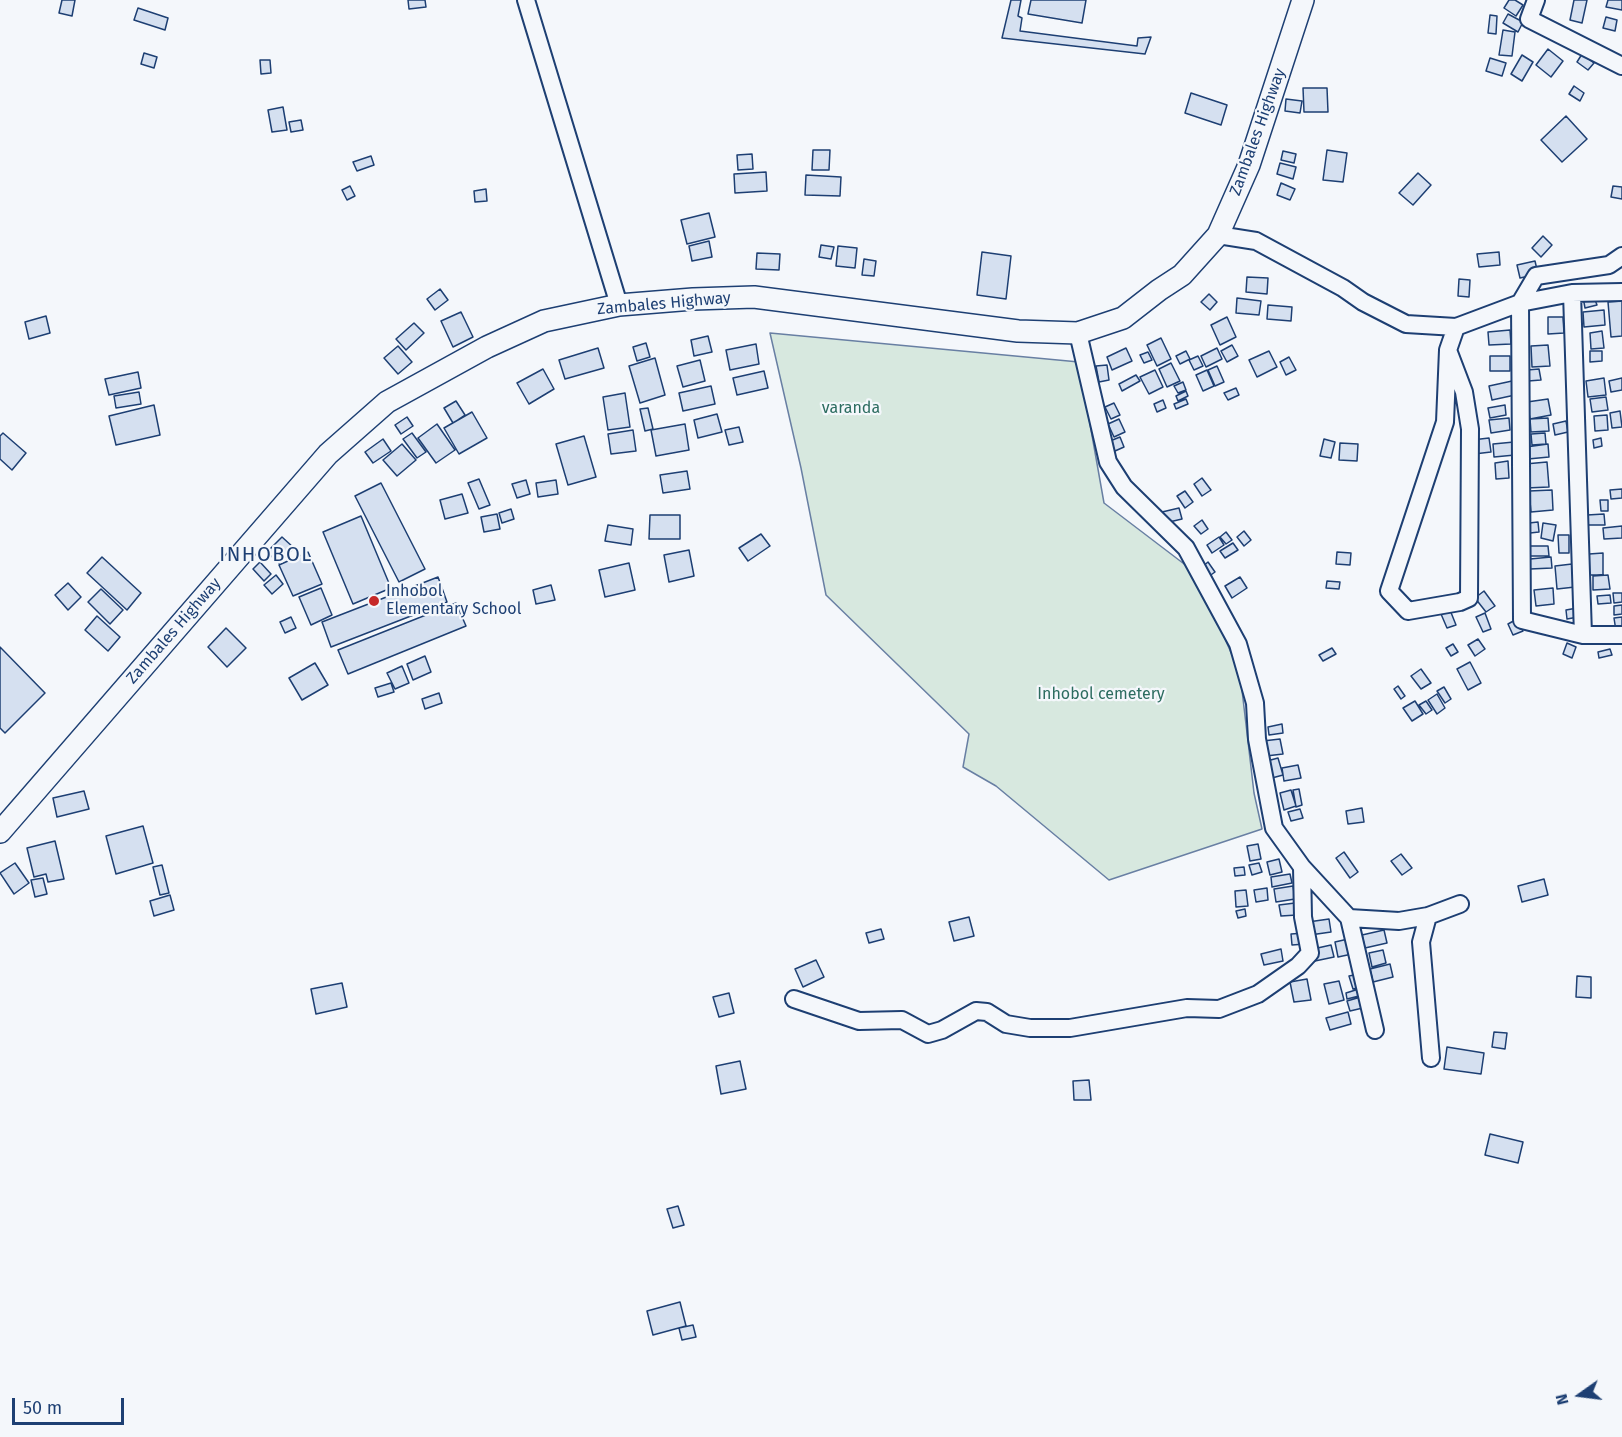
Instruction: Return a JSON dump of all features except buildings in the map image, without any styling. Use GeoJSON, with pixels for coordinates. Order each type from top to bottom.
{"type":"FeatureCollection","features":[{"type":"Feature","properties":{"kind":"main road","name":"Zambales Highway"},"geometry":{"type":"LineString","coordinates":[[0,832],[328,454],[387,402],[487,347],[544,321],[619,305],[693,299],[754,297],[1018,331],[1078,333],[1123,318],[1182,275],[1218,235],[1249,165],[1303,0]]}},
{"type":"Feature","properties":{"kind":"street"},"geometry":{"type":"LineString","coordinates":[[526,0],[619,305]]}},
{"type":"Feature","properties":{"kind":"street"},"geometry":{"type":"LineString","coordinates":[[1536,0],[1528,19],[1622,66]]}},
{"type":"Feature","properties":{"kind":"street"},"geometry":{"type":"LineString","coordinates":[[1218,235],[1256,241],[1406,324],[1456,327],[1520,303],[1572,293],[1622,292]]}},
{"type":"Feature","properties":{"kind":"street"},"geometry":{"type":"LineString","coordinates":[[1622,256],[1609,265],[1536,276],[1520,303],[1522,620],[1582,634],[1622,635]]}},
{"type":"Feature","properties":{"kind":"street"},"geometry":{"type":"LineString","coordinates":[[1572,293],[1582,634]]}},
{"type":"Feature","properties":{"kind":"street"},"geometry":{"type":"LineString","coordinates":[[1448,350],[1464,392],[1470,429],[1469,598],[1460,602],[1408,611],[1389,591],[1445,422],[1448,350],[1456,327]]}},
{"type":"Feature","properties":{"kind":"street"},"geometry":{"type":"LineString","coordinates":[[1078,333],[1108,462],[1124,487],[1186,548],[1238,644],[1255,703],[1257,739],[1274,828],[1302,867],[1349,918],[1375,1030]]}},
{"type":"Feature","properties":{"kind":"street"},"geometry":{"type":"LineString","coordinates":[[794,999],[859,1021],[902,1020],[928,1034],[942,1030],[976,1011],[987,1012],[1006,1024],[1030,1028],[1070,1029],[1187,1008],[1219,1009],[1258,993],[1298,966],[1310,953],[1303,917],[1302,867]]}},
{"type":"Feature","properties":{"kind":"street"},"geometry":{"type":"LineString","coordinates":[[1349,918],[1399,921],[1428,916],[1460,904]]}},
{"type":"Feature","properties":{"kind":"street"},"geometry":{"type":"LineString","coordinates":[[1428,916],[1421,942],[1431,1058]]}},
{"type":"Feature","properties":{"kind":"green space","name":"Inhobol cemetery"},"geometry":{"type":"Polygon","coordinates":[[[770,333],[1079,362],[1104,503],[1196,573],[1240,673],[1254,793],[1262,829],[1109,880],[996,786],[963,767],[969,734],[826,595],[801,468],[770,333]]]}},
{"type":"Feature","properties":{"kind":"place","name":"Inhobol Elementary School"},"geometry":{"type":"Point","coordinates":[374,601]}},
{"type":"Feature","properties":{"kind":"district","name":"INHOBOL"},"geometry":{"type":"Point","coordinates":[266,555]}},
{"type":"Feature","properties":{"kind":"park label","name":"varanda"},"geometry":{"type":"Point","coordinates":[851,409]}}]}
